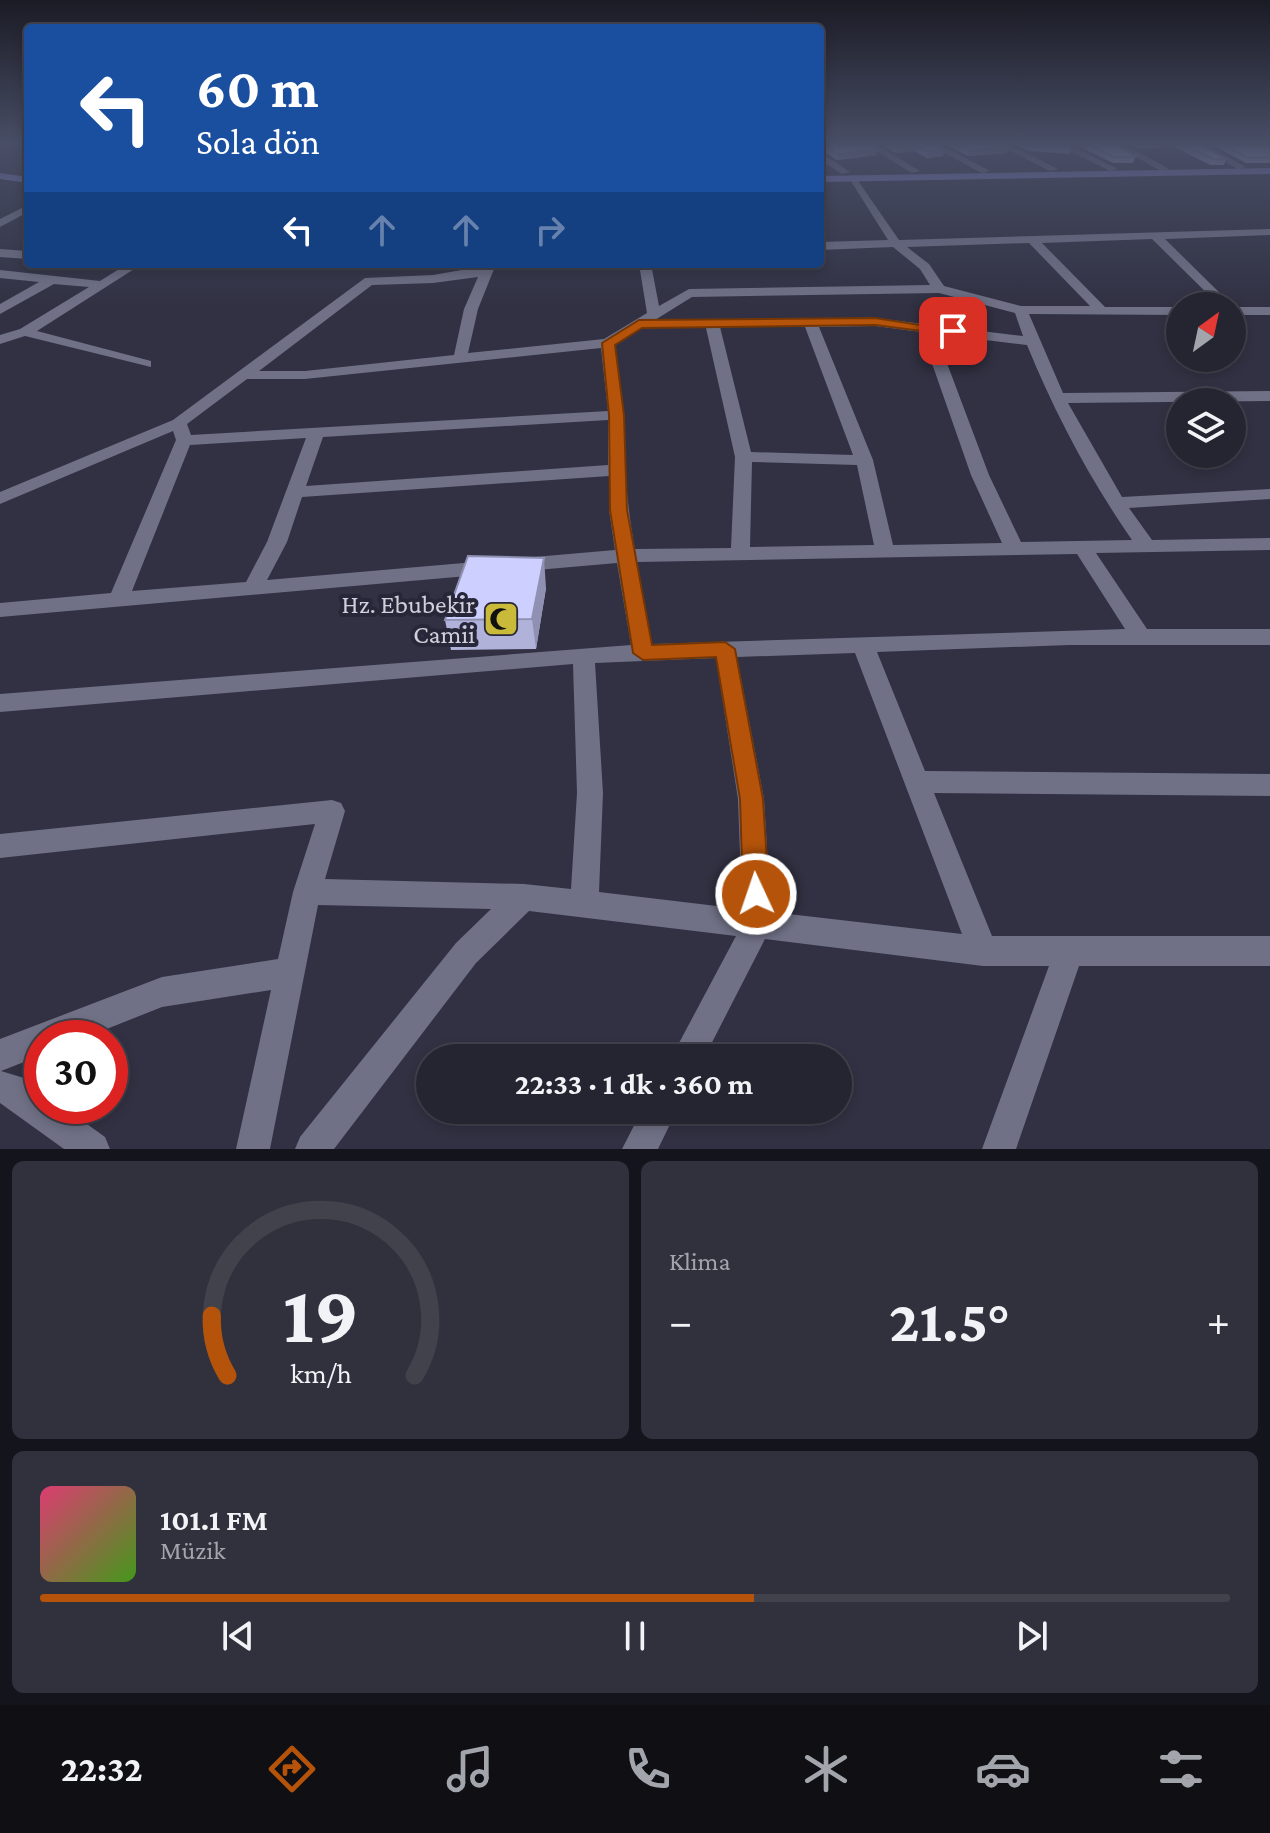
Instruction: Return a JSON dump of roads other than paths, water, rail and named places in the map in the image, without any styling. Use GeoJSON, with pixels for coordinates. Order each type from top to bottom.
{"type":"FeatureCollection","features":[{"type":"Feature","properties":{"kind":"street"},"geometry":{"type":"LineString","coordinates":[[865,199],[896,244],[925,267],[939,289]]}},
{"type":"Feature","properties":{"kind":"street"},"geometry":{"type":"LineString","coordinates":[[0,224],[24,210]]}},
{"type":"Feature","properties":{"kind":"street"},"geometry":{"type":"LineString","coordinates":[[824,246],[1270,232]]}},
{"type":"Feature","properties":{"kind":"street"},"geometry":{"type":"LineString","coordinates":[[1153,234],[1213,292]]}},
{"type":"Feature","properties":{"kind":"street"},"geometry":{"type":"LineString","coordinates":[[1032,239],[1101,310]]}},
{"type":"Feature","properties":{"kind":"street"},"geometry":{"type":"LineString","coordinates":[[0,253],[24,255]]}},
{"type":"Feature","properties":{"kind":"street"},"geometry":{"type":"LineString","coordinates":[[0,340],[25,332],[130,268]]}},
{"type":"Feature","properties":{"kind":"street"},"geometry":{"type":"LineString","coordinates":[[460,359],[471,309],[488,268]]}},
{"type":"Feature","properties":{"kind":"street"},"geometry":{"type":"LineString","coordinates":[[119,598],[181,431],[244,375],[369,281],[433,279],[488,268]]}},
{"type":"Feature","properties":{"kind":"street"},"geometry":{"type":"LineString","coordinates":[[646,268],[654,314]]}},
{"type":"Feature","properties":{"kind":"street"},"geometry":{"type":"LineString","coordinates":[[0,274],[102,285]]}},
{"type":"Feature","properties":{"kind":"street"},"geometry":{"type":"LineString","coordinates":[[0,310],[51,280]]}},
{"type":"Feature","properties":{"kind":"street"},"geometry":{"type":"LineString","coordinates":[[244,375],[305,375],[608,343],[689,293],[939,289],[1021,310],[1166,311]]}},
{"type":"Feature","properties":{"kind":"street"},"geometry":{"type":"LineString","coordinates":[[1021,310],[1031,341],[1114,503],[1146,546]]}},
{"type":"Feature","properties":{"kind":"street"},"geometry":{"type":"LineString","coordinates":[[1246,310],[1270,311]]}},
{"type":"Feature","properties":{"kind":"street"},"geometry":{"type":"LineString","coordinates":[[810,322],[864,460],[885,550]]}},
{"type":"Feature","properties":{"kind":"street"},"geometry":{"type":"LineString","coordinates":[[639,324],[875,322],[1031,341]]}},
{"type":"Feature","properties":{"kind":"street"},"geometry":{"type":"LineString","coordinates":[[712,323],[744,457],[740,552]]}},
{"type":"Feature","properties":{"kind":"street"},"geometry":{"type":"LineString","coordinates":[[927,328],[980,475],[1014,548]]}},
{"type":"Feature","properties":{"kind":"street"},"geometry":{"type":"LineString","coordinates":[[25,332],[146,364]]}},
{"type":"Feature","properties":{"kind":"street"},"geometry":{"type":"LineString","coordinates":[[608,343],[616,415],[615,470],[625,556],[643,653]]}},
{"type":"Feature","properties":{"kind":"street"},"geometry":{"type":"LineString","coordinates":[[1060,398],[1270,396]]}},
{"type":"Feature","properties":{"kind":"street"},"geometry":{"type":"LineString","coordinates":[[0,499],[181,431],[316,432],[616,415]]}},
{"type":"Feature","properties":{"kind":"street"},"geometry":{"type":"LineString","coordinates":[[253,587],[277,542],[316,432]]}},
{"type":"Feature","properties":{"kind":"street"},"geometry":{"type":"LineString","coordinates":[[744,457],[864,460]]}},
{"type":"Feature","properties":{"kind":"street"},"geometry":{"type":"LineString","coordinates":[[295,492],[615,470]]}},
{"type":"Feature","properties":{"kind":"street"},"geometry":{"type":"LineString","coordinates":[[1114,503],[1270,494]]}},
{"type":"Feature","properties":{"kind":"street"},"geometry":{"type":"LineString","coordinates":[[0,610],[625,556],[1270,544]]}},
{"type":"Feature","properties":{"kind":"street"},"geometry":{"type":"LineString","coordinates":[[1082,547],[1141,637]]}},
{"type":"Feature","properties":{"kind":"street"},"geometry":{"type":"LineString","coordinates":[[0,703],[584,655],[863,644],[1270,637]]}},
{"type":"Feature","properties":{"kind":"street"},"geometry":{"type":"LineString","coordinates":[[863,644],[983,951]]}},
{"type":"Feature","properties":{"kind":"street"},"geometry":{"type":"LineString","coordinates":[[694,1044],[757,925],[751,799],[725,649]]}},
{"type":"Feature","properties":{"kind":"street"},"geometry":{"type":"LineString","coordinates":[[584,655],[590,793],[584,904]]}},
{"type":"Feature","properties":{"kind":"street"},"geometry":{"type":"LineString","coordinates":[[916,782],[1270,785]]}},
{"type":"Feature","properties":{"kind":"street"},"geometry":{"type":"LineString","coordinates":[[0,846],[332,811],[307,892],[253,1149]]}},
{"type":"Feature","properties":{"kind":"street"},"geometry":{"type":"LineString","coordinates":[[307,892],[524,897],[983,951],[1270,951]]}},
{"type":"Feature","properties":{"kind":"street"},"geometry":{"type":"LineString","coordinates":[[312,1149],[466,953],[524,897]]}},
{"type":"Feature","properties":{"kind":"street"},"geometry":{"type":"LineString","coordinates":[[999,1149],[1069,951]]}},
{"type":"Feature","properties":{"kind":"street"},"geometry":{"type":"LineString","coordinates":[[90,1020],[162,992],[290,972]]}},
{"type":"Feature","properties":{"kind":"street"},"geometry":{"type":"LineString","coordinates":[[0,1055],[24,1046]]}},
{"type":"Feature","properties":{"kind":"street"},"geometry":{"type":"LineString","coordinates":[[0,1087],[12,1090],[93,1149]]}},
{"type":"Feature","properties":{"kind":"street"},"geometry":{"type":"LineString","coordinates":[[639,1149],[652,1124]]}},
{"type":"Feature","properties":{"kind":"place","name":"Hz. Ebubekir Camii"},"geometry":{"type":"Point","coordinates":[501,619]}}]}
